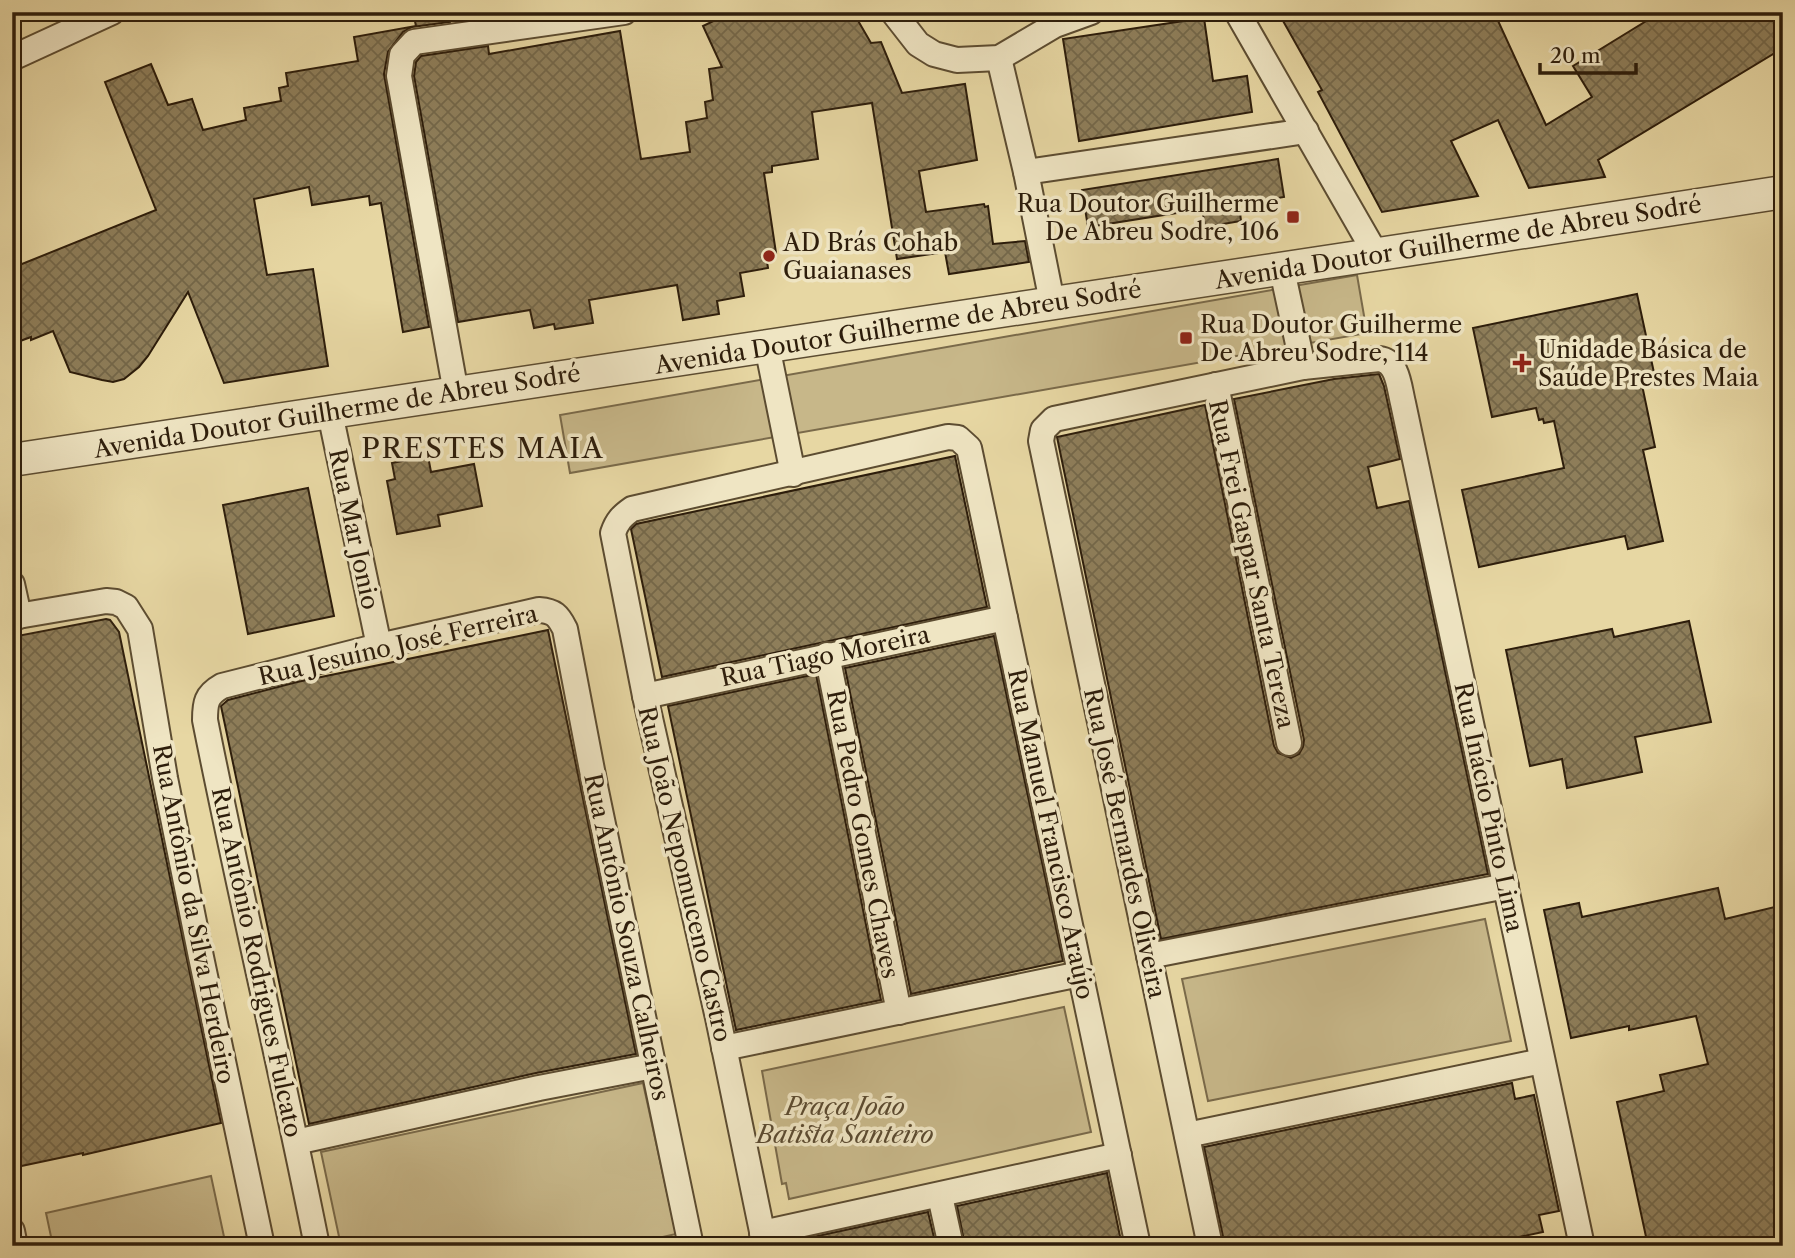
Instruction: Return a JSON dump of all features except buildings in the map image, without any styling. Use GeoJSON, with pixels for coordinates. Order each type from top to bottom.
{"type":"FeatureCollection","features":[{"type":"Feature","properties":{"kind":"street"},"geometry":{"type":"LineString","coordinates":[[12,58],[112,12]]}},
{"type":"Feature","properties":{"kind":"street"},"geometry":{"type":"LineString","coordinates":[[456,393],[399,76],[402,55],[414,42],[624,12]]}},
{"type":"Feature","properties":{"kind":"street"},"geometry":{"type":"LineString","coordinates":[[893,12],[918,44],[933,54],[957,60],[999,58],[1055,25],[1091,12]]}},
{"type":"Feature","properties":{"kind":"street"},"geometry":{"type":"LineString","coordinates":[[1237,12],[1377,256]]}},
{"type":"Feature","properties":{"kind":"street"},"geometry":{"type":"LineString","coordinates":[[999,58],[1026,172],[1052,302]]}},
{"type":"Feature","properties":{"kind":"street"},"geometry":{"type":"LineString","coordinates":[[1026,172],[1306,131]]}},
{"type":"Feature","properties":{"kind":"street","name":"Avenida Doutor Guilherme de Abreu Sodré"},"geometry":{"type":"LineString","coordinates":[[12,460],[1052,302],[1377,256],[1783,192]]}},
{"type":"Feature","properties":{"kind":"street"},"geometry":{"type":"LineString","coordinates":[[1216,385],[1303,368],[1282,270]]}},
{"type":"Feature","properties":{"kind":"street"},"geometry":{"type":"LineString","coordinates":[[768,346],[793,474]]}},
{"type":"Feature","properties":{"kind":"street","name":"Rua Inácio Pinto Lima"},"geometry":{"type":"LineString","coordinates":[[1303,368],[1379,359],[1386,360],[1394,368],[1582,1246]]}},
{"type":"Feature","properties":{"kind":"street","name":"Rua José Bernardes Oliveira"},"geometry":{"type":"LineString","coordinates":[[1210,1246],[1041,441],[1043,430],[1054,419],[1216,385]]}},
{"type":"Feature","properties":{"kind":"street","name":"Rua Frei Gaspar Santa Tereza"},"geometry":{"type":"LineString","coordinates":[[1216,385],[1289,743]]}},
{"type":"Feature","properties":{"kind":"street","name":"Rua Mar Jonio"},"geometry":{"type":"LineString","coordinates":[[330,413],[379,646]]}},
{"type":"Feature","properties":{"kind":"street","name":"Rua Manuel Francisco Araújo"},"geometry":{"type":"LineString","coordinates":[[793,474],[948,437],[958,438],[969,448],[1138,1246]]}},
{"type":"Feature","properties":{"kind":"street","name":"Rua João Nepomuceno Castro"},"geometry":{"type":"LineString","coordinates":[[763,1239],[724,1048],[645,696],[613,533],[621,516],[632,509],[793,474]]}},
{"type":"Feature","properties":{"kind":"street"},"geometry":{"type":"LineString","coordinates":[[12,584],[15,617]]}},
{"type":"Feature","properties":{"kind":"street","name":"Rua Antônio da Silva Herdeiro"},"geometry":{"type":"LineString","coordinates":[[15,617],[106,601],[126,607],[139,629],[181,855],[262,1246]]}},
{"type":"Feature","properties":{"kind":"street","name":"Rua Jesuíno José Ferreira"},"geometry":{"type":"LineString","coordinates":[[222,686],[379,646],[539,610],[551,611],[559,616],[565,629]]}},
{"type":"Feature","properties":{"kind":"street","name":"Rua Tiago Moreira"},"geometry":{"type":"LineString","coordinates":[[645,696],[1004,618]]}},
{"type":"Feature","properties":{"kind":"street","name":"Rua Antônio Souza Calheiros"},"geometry":{"type":"LineString","coordinates":[[565,629],[691,1246]]}},
{"type":"Feature","properties":{"kind":"street","name":"Rua Pedro Gomes Chaves"},"geometry":{"type":"LineString","coordinates":[[827,655],[899,1012]]}},
{"type":"Feature","properties":{"kind":"street","name":"Rua Antônio Rodrigues Fulcato"},"geometry":{"type":"LineString","coordinates":[[222,686],[211,692],[205,703],[205,720],[234,870],[317,1246]]}},
{"type":"Feature","properties":{"kind":"street"},"geometry":{"type":"LineString","coordinates":[[1149,956],[1506,886]]}},
{"type":"Feature","properties":{"kind":"street"},"geometry":{"type":"LineString","coordinates":[[724,1048],[1080,974]]}},
{"type":"Feature","properties":{"kind":"street"},"geometry":{"type":"LineString","coordinates":[[1187,1135],[1542,1060]]}},
{"type":"Feature","properties":{"kind":"street"},"geometry":{"type":"LineString","coordinates":[[296,1142],[539,1088],[653,1066]]}},
{"type":"Feature","properties":{"kind":"street"},"geometry":{"type":"LineString","coordinates":[[763,1239],[1119,1155]]}},
{"type":"Feature","properties":{"kind":"street"},"geometry":{"type":"LineString","coordinates":[[940,1196],[951,1246]]}},
{"type":"Feature","properties":{"kind":"street"},"geometry":{"type":"LineString","coordinates":[[12,1231],[15,1246]]}},
{"type":"Feature","properties":{"kind":"green space"},"geometry":{"type":"Polygon","coordinates":[[[1357,275],[1367,333],[570,473],[560,415],[1357,275]]]}},
{"type":"Feature","properties":{"kind":"green space"},"geometry":{"type":"Polygon","coordinates":[[[1485,919],[1511,1041],[1208,1101],[1182,979],[1485,919]]]}},
{"type":"Feature","properties":{"kind":"green space","name":"Praça João Batista Santeiro"},"geometry":{"type":"Polygon","coordinates":[[[1064,1007],[1091,1132],[789,1199],[786,1183],[782,1184],[762,1071],[1064,1007]]]}},
{"type":"Feature","properties":{"kind":"green space"},"geometry":{"type":"Polygon","coordinates":[[[643,1083],[676,1234],[623,1246],[341,1246],[321,1152],[643,1083]]]}},
{"type":"Feature","properties":{"kind":"green space"},"geometry":{"type":"Polygon","coordinates":[[[211,1176],[226,1246],[53,1246],[46,1213],[211,1176]]]}},
{"type":"Feature","properties":{"kind":"place","name":"Rua Doutor Guilherme De Abreu Sodre, 106"},"geometry":{"type":"Point","coordinates":[1293,217]}},
{"type":"Feature","properties":{"kind":"place","name":"AD Brás Cohab Guaianases"},"geometry":{"type":"Point","coordinates":[769,256]}},
{"type":"Feature","properties":{"kind":"place","name":"Rua Doutor Guilherme De Abreu Sodre, 114"},"geometry":{"type":"Point","coordinates":[1186,338]}},
{"type":"Feature","properties":{"kind":"place","name":"Unidade Básica de Saúde Prestes Maia"},"geometry":{"type":"Point","coordinates":[1522,363]}},
{"type":"Feature","properties":{"kind":"district","name":"PRESTES MAIA"},"geometry":{"type":"Point","coordinates":[483,448]}}]}
